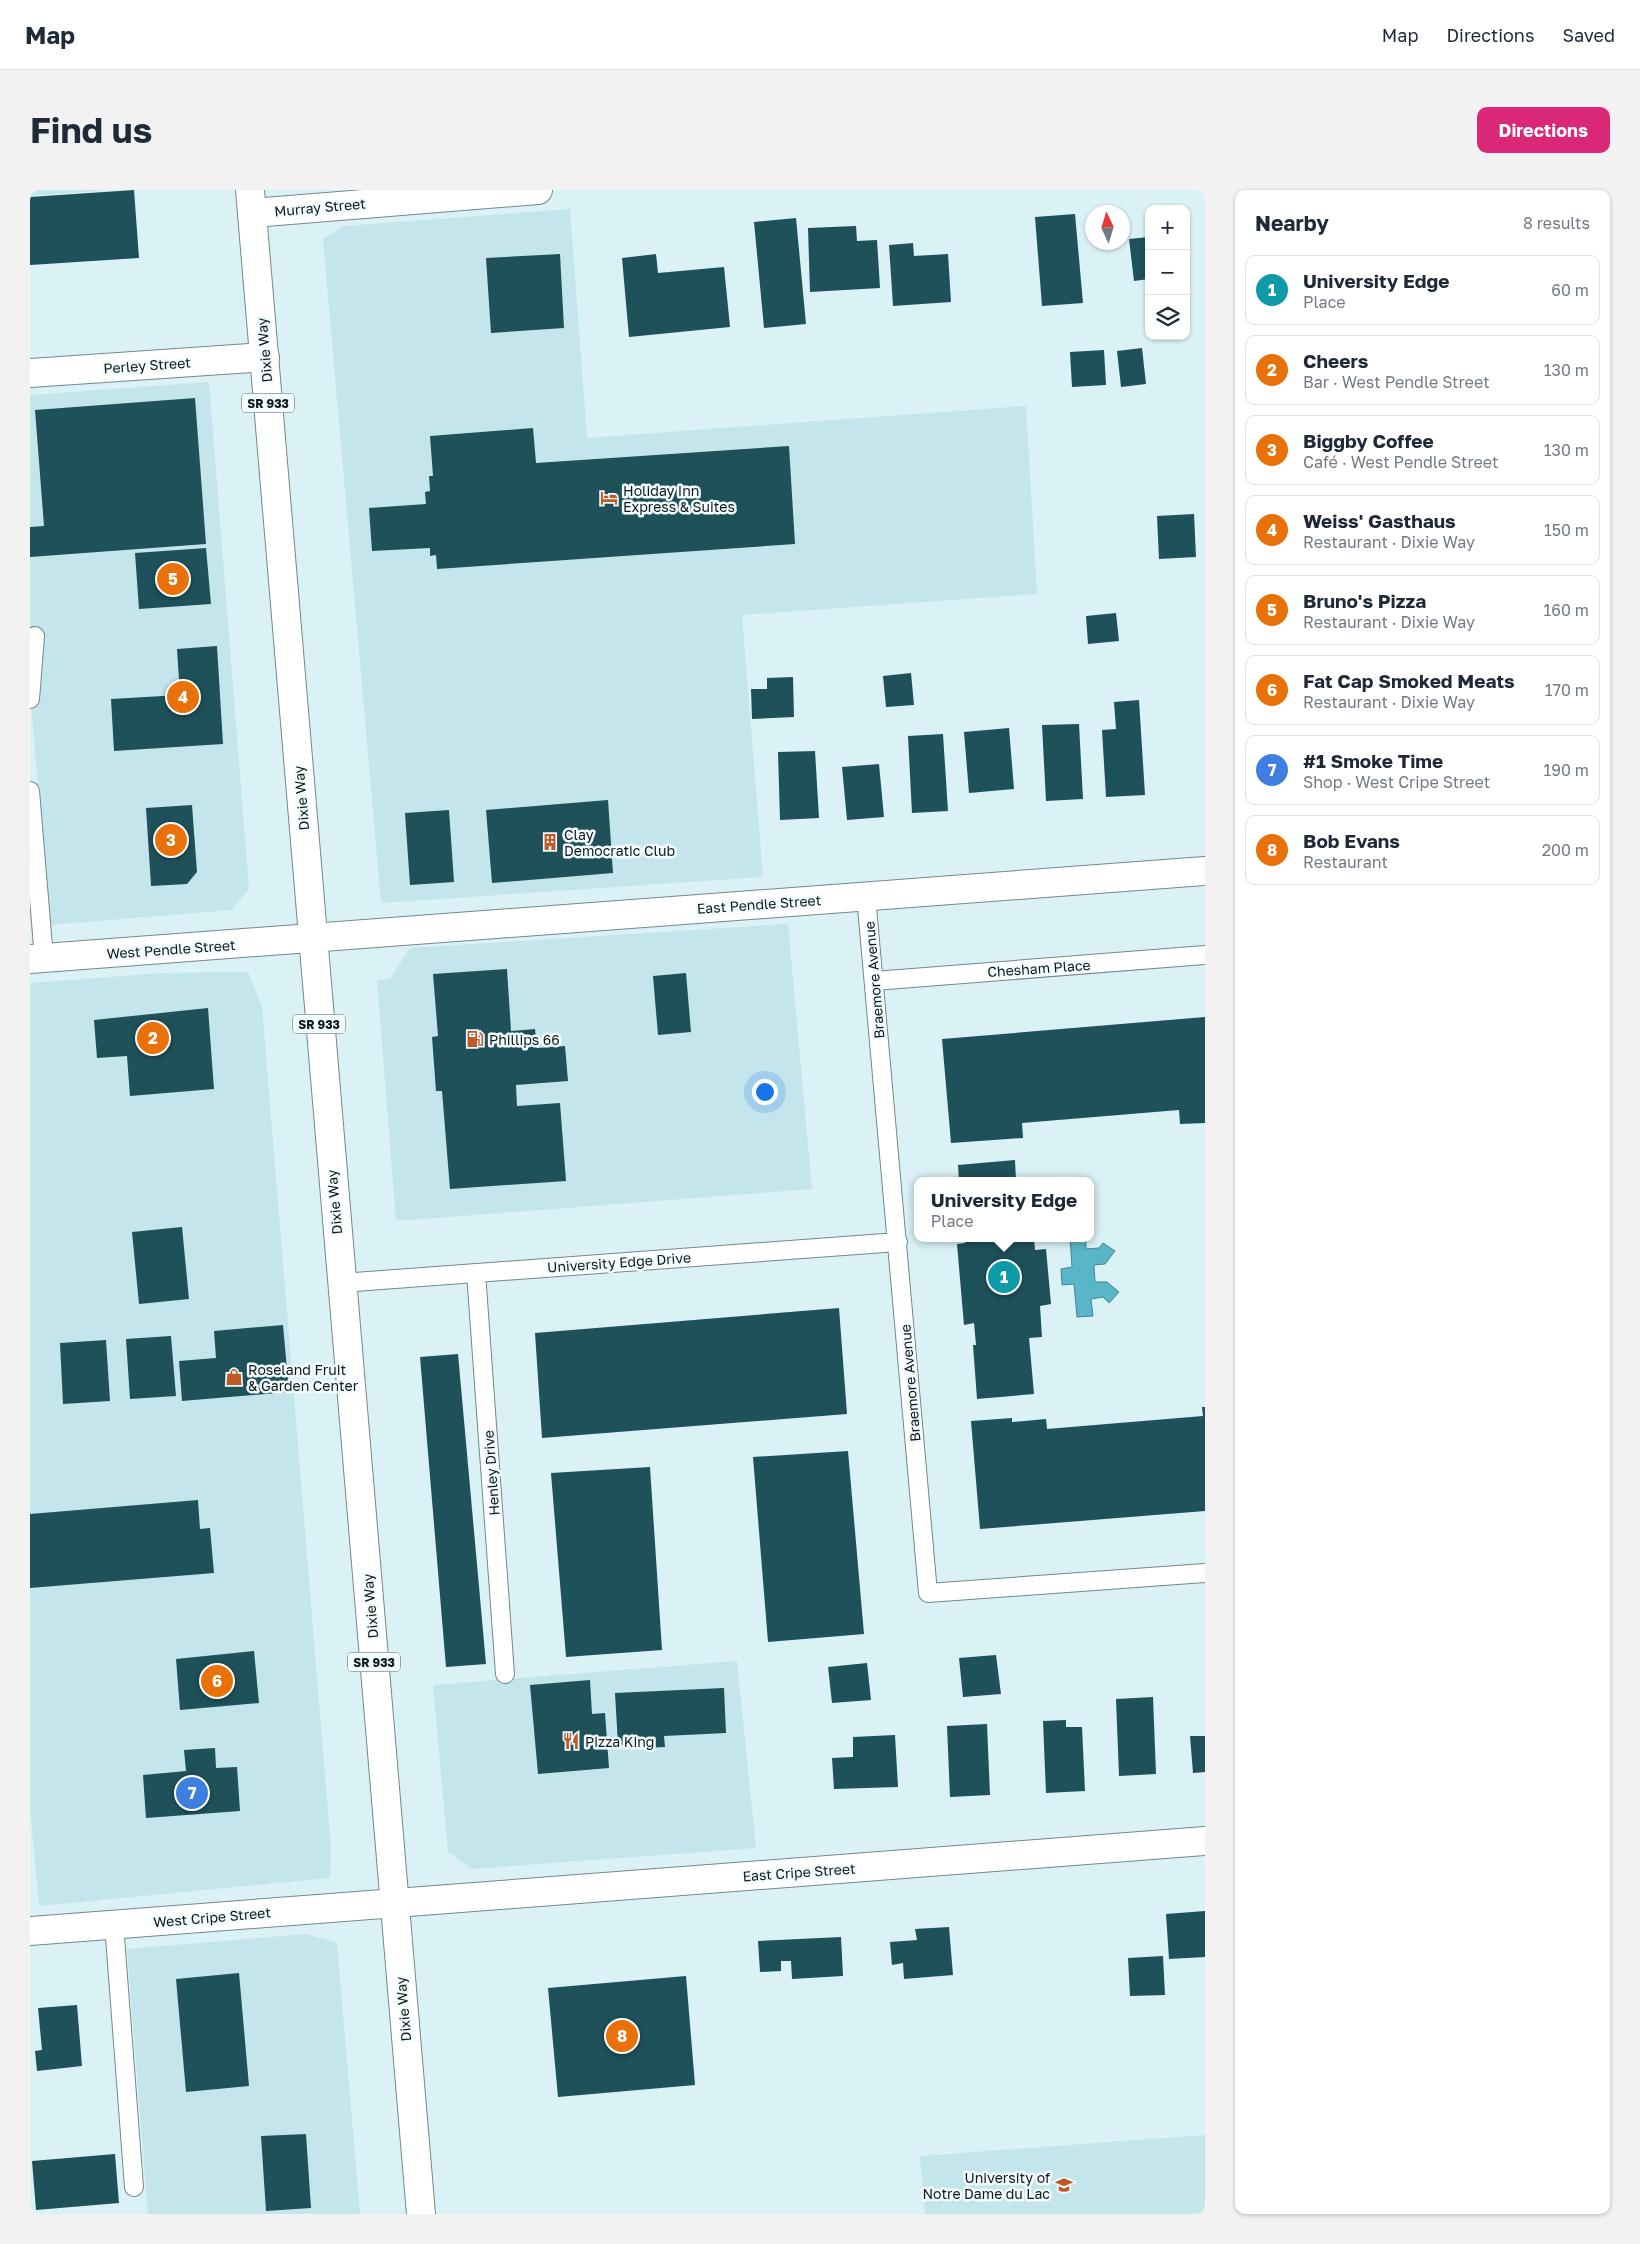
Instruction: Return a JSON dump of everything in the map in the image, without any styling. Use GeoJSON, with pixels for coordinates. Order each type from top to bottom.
{"type":"FeatureCollection","features":[{"type":"Feature","properties":{"kind":"street","name":"Murray Street"},"geometry":{"type":"LineString","coordinates":[[251,201],[538,190]]}},
{"type":"Feature","properties":{"kind":"street","name":"Dixie Way"},"geometry":{"type":"LineString","coordinates":[[251,201],[421,2214]]}},
{"type":"Feature","properties":{"kind":"street","name":"Perley Street"},"geometry":{"type":"LineString","coordinates":[[30,373],[265,357]]}},
{"type":"Feature","properties":{"kind":"street","name":"East Pendle Street"},"geometry":{"type":"LineString","coordinates":[[312,938],[1205,871]]}},
{"type":"Feature","properties":{"kind":"street","name":"West Pendle Street"},"geometry":{"type":"LineString","coordinates":[[37,958],[312,938]]}},
{"type":"Feature","properties":{"kind":"street","name":"East Cripe Street"},"geometry":{"type":"LineString","coordinates":[[394,1903],[1205,1840]]}},
{"type":"Feature","properties":{"kind":"street","name":"West Cripe Street"},"geometry":{"type":"LineString","coordinates":[[30,1931],[394,1903]]}},
{"type":"Feature","properties":{"kind":"lane"},"geometry":{"type":"LineString","coordinates":[[30,699],[35,636]]}},
{"type":"Feature","properties":{"kind":"lane"},"geometry":{"type":"LineString","coordinates":[[30,791],[37,958]]}},
{"type":"Feature","properties":{"kind":"lane","name":"Braemore Avenue"},"geometry":{"type":"LineString","coordinates":[[866,896],[928,1593],[1205,1573]]}},
{"type":"Feature","properties":{"kind":"lane","name":"Chesham Place"},"geometry":{"type":"LineString","coordinates":[[874,980],[1205,955]]}},
{"type":"Feature","properties":{"kind":"lane","name":"University Edge Drive"},"geometry":{"type":"LineString","coordinates":[[341,1282],[898,1242]]}},
{"type":"Feature","properties":{"kind":"lane","name":"Henley Drive"},"geometry":{"type":"LineString","coordinates":[[476,1273],[506,1674]]}},
{"type":"Feature","properties":{"kind":"lane"},"geometry":{"type":"LineString","coordinates":[[114,1924],[134,2187]]}},
{"type":"Feature","properties":{"kind":"shaded area"},"geometry":{"type":"Polygon","coordinates":[[[30,190],[108,190],[30,196],[30,190]]]}},
{"type":"Feature","properties":{"kind":"shaded area"},"geometry":{"type":"Polygon","coordinates":[[[570,209],[587,438],[1026,406],[1037,594],[742,615],[763,877],[381,903],[323,239],[344,226],[570,209]]]}},
{"type":"Feature","properties":{"kind":"shaded area"},"geometry":{"type":"Polygon","coordinates":[[[209,382],[249,889],[231,910],[49,925],[30,689],[30,395],[209,382]]]}},
{"type":"Feature","properties":{"kind":"shaded area"},"geometry":{"type":"Polygon","coordinates":[[[788,924],[812,1189],[396,1221],[377,980],[390,979],[410,948],[788,924]]]}},
{"type":"Feature","properties":{"kind":"shaded area"},"geometry":{"type":"Polygon","coordinates":[[[248,972],[262,1007],[331,1848],[330,1878],[39,1906],[30,1808],[30,983],[163,973],[248,972]]]}},
{"type":"Feature","properties":{"kind":"shaded area"},"geometry":{"type":"Polygon","coordinates":[[[737,1661],[756,1848],[472,1869],[448,1852],[433,1685],[737,1661]]]}},
{"type":"Feature","properties":{"kind":"shaded area"},"geometry":{"type":"Polygon","coordinates":[[[306,1934],[337,1943],[360,2214],[148,2214],[127,1949],[306,1934]]]}},
{"type":"Feature","properties":{"kind":"shaded area","name":"University of Notre Dame du Lac"},"geometry":{"type":"Polygon","coordinates":[[[1205,2135],[1205,2214],[925,2214],[920,2156],[1205,2135]]]}},
{"type":"Feature","properties":{"kind":"water"},"geometry":{"type":"Polygon","coordinates":[[[1070,1242],[1086,1242],[1086,1249],[1099,1248],[1103,1243],[1115,1251],[1105,1264],[1094,1265],[1095,1282],[1107,1282],[1119,1292],[1109,1303],[1103,1297],[1091,1299],[1093,1316],[1077,1317],[1074,1284],[1062,1285],[1061,1269],[1072,1267],[1070,1242]]]}},
{"type":"Feature","properties":{"kind":"building"},"geometry":{"type":"Polygon","coordinates":[[[134,190],[139,258],[30,265],[30,197],[134,190]]]}},
{"type":"Feature","properties":{"kind":"building"},"geometry":{"type":"Polygon","coordinates":[[[1075,214],[1083,303],[1042,306],[1035,217],[1075,214]]]}},
{"type":"Feature","properties":{"kind":"building"},"geometry":{"type":"Polygon","coordinates":[[[796,218],[806,324],[764,328],[754,222],[796,218]]]}},
{"type":"Feature","properties":{"kind":"building"},"geometry":{"type":"Polygon","coordinates":[[[856,226],[857,241],[877,240],[880,288],[810,292],[808,228],[856,226]]]}},
{"type":"Feature","properties":{"kind":"building"},"geometry":{"type":"Polygon","coordinates":[[[1145,237],[1145,280],[1134,281],[1130,239],[1145,237]]]}},
{"type":"Feature","properties":{"kind":"building"},"geometry":{"type":"Polygon","coordinates":[[[913,243],[914,256],[948,254],[951,302],[893,306],[889,245],[913,243]]]}},
{"type":"Feature","properties":{"kind":"building"},"geometry":{"type":"Polygon","coordinates":[[[560,254],[564,328],[491,333],[486,258],[560,254]]]}},
{"type":"Feature","properties":{"kind":"building"},"geometry":{"type":"Polygon","coordinates":[[[656,254],[658,273],[724,267],[730,327],[629,337],[622,258],[656,254]]]}},
{"type":"Feature","properties":{"kind":"building"},"geometry":{"type":"Polygon","coordinates":[[[1142,348],[1146,384],[1121,387],[1117,351],[1142,348]]]}},
{"type":"Feature","properties":{"kind":"building"},"geometry":{"type":"Polygon","coordinates":[[[1104,350],[1106,385],[1072,387],[1070,352],[1104,350]]]}},
{"type":"Feature","properties":{"kind":"building"},"geometry":{"type":"Polygon","coordinates":[[[195,398],[206,544],[30,557],[30,527],[44,526],[35,410],[195,398]]]}},
{"type":"Feature","properties":{"kind":"building","name":"Holiday Inn Express & Suites"},"geometry":{"type":"Polygon","coordinates":[[[533,428],[536,463],[789,446],[795,544],[437,569],[436,555],[430,556],[430,548],[372,551],[369,508],[426,504],[425,492],[430,491],[429,476],[433,476],[430,436],[533,428]]]}},
{"type":"Feature","properties":{"kind":"building"},"geometry":{"type":"Polygon","coordinates":[[[1194,514],[1196,557],[1159,559],[1157,516],[1194,514]]]}},
{"type":"Feature","properties":{"kind":"building"},"geometry":{"type":"Polygon","coordinates":[[[206,548],[211,604],[139,609],[135,553],[206,548]]]}},
{"type":"Feature","properties":{"kind":"building"},"geometry":{"type":"Polygon","coordinates":[[[1116,613],[1119,641],[1088,644],[1086,616],[1116,613]]]}},
{"type":"Feature","properties":{"kind":"building"},"geometry":{"type":"Polygon","coordinates":[[[217,646],[223,744],[114,751],[111,699],[180,695],[177,649],[217,646]]]}},
{"type":"Feature","properties":{"kind":"building"},"geometry":{"type":"Polygon","coordinates":[[[911,673],[914,705],[886,707],[883,676],[911,673]]]}},
{"type":"Feature","properties":{"kind":"building"},"geometry":{"type":"Polygon","coordinates":[[[793,677],[794,717],[752,719],[751,689],[767,689],[767,678],[793,677]]]}},
{"type":"Feature","properties":{"kind":"building"},"geometry":{"type":"Polygon","coordinates":[[[1139,700],[1145,795],[1106,797],[1102,730],[1116,729],[1114,702],[1139,700]]]}},
{"type":"Feature","properties":{"kind":"building"},"geometry":{"type":"Polygon","coordinates":[[[1079,724],[1083,799],[1046,801],[1042,725],[1079,724]]]}},
{"type":"Feature","properties":{"kind":"building"},"geometry":{"type":"Polygon","coordinates":[[[1009,728],[1014,789],[969,793],[964,732],[1009,728]]]}},
{"type":"Feature","properties":{"kind":"building"},"geometry":{"type":"Polygon","coordinates":[[[943,734],[948,811],[912,813],[908,736],[943,734]]]}},
{"type":"Feature","properties":{"kind":"building"},"geometry":{"type":"Polygon","coordinates":[[[815,751],[819,818],[780,820],[778,752],[815,751]]]}},
{"type":"Feature","properties":{"kind":"building"},"geometry":{"type":"Polygon","coordinates":[[[879,764],[884,817],[847,820],[842,767],[879,764]]]}},
{"type":"Feature","properties":{"kind":"building","name":"Clay Democratic Club"},"geometry":{"type":"Polygon","coordinates":[[[608,800],[613,873],[492,883],[486,810],[608,800]]]}},
{"type":"Feature","properties":{"kind":"building"},"geometry":{"type":"Polygon","coordinates":[[[192,805],[197,872],[187,884],[151,886],[146,808],[192,805]]]}},
{"type":"Feature","properties":{"kind":"building"},"geometry":{"type":"Polygon","coordinates":[[[449,810],[454,882],[410,885],[405,813],[449,810]]]}},
{"type":"Feature","properties":{"kind":"building","name":"Phillips 66"},"geometry":{"type":"Polygon","coordinates":[[[507,969],[511,1031],[535,1029],[537,1048],[565,1046],[568,1081],[516,1085],[517,1106],[560,1103],[566,1181],[450,1189],[442,1091],[436,1091],[432,1037],[438,1036],[433,974],[507,969]]]}},
{"type":"Feature","properties":{"kind":"building"},"geometry":{"type":"Polygon","coordinates":[[[686,973],[691,1032],[658,1035],[653,976],[686,973]]]}},
{"type":"Feature","properties":{"kind":"building"},"geometry":{"type":"Polygon","coordinates":[[[208,1008],[214,1089],[130,1096],[127,1056],[97,1058],[94,1020],[208,1008]]]}},
{"type":"Feature","properties":{"kind":"building"},"geometry":{"type":"Polygon","coordinates":[[[1205,1017],[1205,1123],[1180,1124],[1179,1110],[1022,1123],[1023,1138],[951,1143],[942,1039],[1205,1017]]]}},
{"type":"Feature","properties":{"kind":"building"},"geometry":{"type":"Polygon","coordinates":[[[1015,1160],[1016,1177],[959,1177],[958,1165],[1015,1160]]]}},
{"type":"Feature","properties":{"kind":"building"},"geometry":{"type":"Polygon","coordinates":[[[182,1227],[189,1299],[139,1304],[132,1232],[182,1227]]]}},
{"type":"Feature","properties":{"kind":"building"},"geometry":{"type":"Polygon","coordinates":[[[1034,1242],[1035,1250],[1046,1249],[1051,1304],[1040,1306],[1042,1337],[1029,1338],[1034,1394],[977,1399],[973,1345],[976,1345],[974,1323],[964,1325],[957,1244],[1034,1242]]]}},
{"type":"Feature","properties":{"kind":"building"},"geometry":{"type":"Polygon","coordinates":[[[839,1308],[847,1414],[542,1438],[535,1333],[839,1308]]]}},
{"type":"Feature","properties":{"kind":"building","name":"Roseland Fruit & Garden Center"},"geometry":{"type":"Polygon","coordinates":[[[283,1325],[289,1392],[182,1401],[179,1361],[216,1358],[214,1331],[283,1325]]]}},
{"type":"Feature","properties":{"kind":"building"},"geometry":{"type":"Polygon","coordinates":[[[171,1336],[176,1396],[130,1399],[126,1339],[171,1336]]]}},
{"type":"Feature","properties":{"kind":"building"},"geometry":{"type":"Polygon","coordinates":[[[106,1340],[110,1401],[63,1404],[60,1343],[106,1340]]]}},
{"type":"Feature","properties":{"kind":"building"},"geometry":{"type":"Polygon","coordinates":[[[458,1354],[486,1664],[446,1667],[420,1357],[458,1354]]]}},
{"type":"Feature","properties":{"kind":"building"},"geometry":{"type":"Polygon","coordinates":[[[1202,1407],[1205,1407],[1205,1511],[980,1529],[971,1421],[1012,1418],[1012,1422],[1046,1419],[1047,1429],[1203,1416],[1202,1407]]]}},
{"type":"Feature","properties":{"kind":"building"},"geometry":{"type":"Polygon","coordinates":[[[848,1451],[864,1634],[768,1642],[753,1457],[848,1451]]]}},
{"type":"Feature","properties":{"kind":"building"},"geometry":{"type":"Polygon","coordinates":[[[650,1467],[662,1650],[566,1657],[551,1473],[650,1467]]]}},
{"type":"Feature","properties":{"kind":"building"},"geometry":{"type":"Polygon","coordinates":[[[198,1500],[200,1529],[210,1528],[214,1573],[30,1588],[30,1514],[198,1500]]]}},
{"type":"Feature","properties":{"kind":"building"},"geometry":{"type":"Polygon","coordinates":[[[254,1651],[259,1703],[180,1710],[176,1659],[254,1651]]]}},
{"type":"Feature","properties":{"kind":"building"},"geometry":{"type":"Polygon","coordinates":[[[996,1655],[1001,1694],[963,1697],[959,1658],[996,1655]]]}},
{"type":"Feature","properties":{"kind":"building"},"geometry":{"type":"Polygon","coordinates":[[[867,1663],[871,1700],[832,1703],[828,1667],[867,1663]]]}},
{"type":"Feature","properties":{"kind":"building","name":"Pizza King"},"geometry":{"type":"Polygon","coordinates":[[[590,1680],[592,1714],[605,1713],[609,1768],[538,1774],[530,1685],[590,1680]]]}},
{"type":"Feature","properties":{"kind":"building"},"geometry":{"type":"Polygon","coordinates":[[[724,1688],[726,1733],[664,1736],[665,1747],[645,1748],[645,1744],[618,1745],[615,1693],[724,1688]]]}},
{"type":"Feature","properties":{"kind":"building"},"geometry":{"type":"Polygon","coordinates":[[[1153,1697],[1156,1774],[1119,1776],[1116,1699],[1153,1697]]]}},
{"type":"Feature","properties":{"kind":"building"},"geometry":{"type":"Polygon","coordinates":[[[1066,1720],[1066,1727],[1082,1727],[1085,1791],[1046,1793],[1043,1721],[1066,1720]]]}},
{"type":"Feature","properties":{"kind":"building"},"geometry":{"type":"Polygon","coordinates":[[[987,1724],[990,1795],[950,1797],[947,1726],[987,1724]]]}},
{"type":"Feature","properties":{"kind":"building"},"geometry":{"type":"Polygon","coordinates":[[[895,1735],[898,1787],[834,1789],[832,1758],[853,1757],[853,1737],[895,1735]]]}},
{"type":"Feature","properties":{"kind":"building"},"geometry":{"type":"Polygon","coordinates":[[[1190,1736],[1205,1736],[1205,1772],[1193,1773],[1190,1736]]]}},
{"type":"Feature","properties":{"kind":"building"},"geometry":{"type":"Polygon","coordinates":[[[215,1748],[216,1768],[237,1767],[240,1811],[146,1818],[143,1775],[186,1771],[184,1750],[215,1748]]]}},
{"type":"Feature","properties":{"kind":"building"},"geometry":{"type":"Polygon","coordinates":[[[1205,1911],[1205,1957],[1169,1959],[1166,1914],[1205,1911]]]}},
{"type":"Feature","properties":{"kind":"building"},"geometry":{"type":"Polygon","coordinates":[[[949,1927],[953,1975],[904,1979],[903,1963],[892,1965],[890,1942],[917,1940],[915,1929],[949,1927]]]}},
{"type":"Feature","properties":{"kind":"building"},"geometry":{"type":"Polygon","coordinates":[[[841,1937],[843,1976],[792,1979],[791,1961],[781,1961],[781,1971],[760,1972],[758,1941],[841,1937]]]}},
{"type":"Feature","properties":{"kind":"building"},"geometry":{"type":"Polygon","coordinates":[[[1163,1956],[1165,1995],[1130,1996],[1128,1958],[1163,1956]]]}},
{"type":"Feature","properties":{"kind":"building"},"geometry":{"type":"Polygon","coordinates":[[[239,1973],[249,2086],[186,2092],[176,1979],[239,1973]]]}},
{"type":"Feature","properties":{"kind":"building"},"geometry":{"type":"Polygon","coordinates":[[[686,1976],[695,2085],[558,2097],[548,1988],[686,1976]]]}},
{"type":"Feature","properties":{"kind":"building"},"geometry":{"type":"Polygon","coordinates":[[[77,2005],[82,2066],[37,2071],[35,2051],[42,2050],[38,2008],[77,2005]]]}},
{"type":"Feature","properties":{"kind":"building"},"geometry":{"type":"Polygon","coordinates":[[[306,2134],[311,2208],[266,2211],[261,2136],[306,2134]]]}},
{"type":"Feature","properties":{"kind":"building"},"geometry":{"type":"Polygon","coordinates":[[[115,2154],[119,2203],[36,2210],[32,2161],[115,2154]]]}},
{"type":"Feature","properties":{"kind":"place","name":"Holiday Inn Express & Suites"},"geometry":{"type":"Point","coordinates":[609,498]}},
{"type":"Feature","properties":{"kind":"place","name":"Bruno's Pizza"},"geometry":{"type":"Point","coordinates":[173,579]}},
{"type":"Feature","properties":{"kind":"place","name":"Weiss' Gasthaus"},"geometry":{"type":"Point","coordinates":[183,697]}},
{"type":"Feature","properties":{"kind":"place","name":"Biggby Coffee"},"geometry":{"type":"Point","coordinates":[171,840]}},
{"type":"Feature","properties":{"kind":"place","name":"Clay Democratic Club"},"geometry":{"type":"Point","coordinates":[550,842]}},
{"type":"Feature","properties":{"kind":"place","name":"Cheers"},"geometry":{"type":"Point","coordinates":[153,1038]}},
{"type":"Feature","properties":{"kind":"place","name":"Phillips 66"},"geometry":{"type":"Point","coordinates":[475,1039]}},
{"type":"Feature","properties":{"kind":"place","name":"University Edge"},"geometry":{"type":"Point","coordinates":[1004,1277]}},
{"type":"Feature","properties":{"kind":"place","name":"Roseland Fruit & Garden Center"},"geometry":{"type":"Point","coordinates":[234,1377]}},
{"type":"Feature","properties":{"kind":"place","name":"Fat Cap Smoked Meats"},"geometry":{"type":"Point","coordinates":[217,1681]}},
{"type":"Feature","properties":{"kind":"place","name":"Pizza King"},"geometry":{"type":"Point","coordinates":[571,1741]}},
{"type":"Feature","properties":{"kind":"place","name":"#1 Smoke Time"},"geometry":{"type":"Point","coordinates":[192,1793]}},
{"type":"Feature","properties":{"kind":"place","name":"Bob Evans"},"geometry":{"type":"Point","coordinates":[622,2036]}},
{"type":"Feature","properties":{"kind":"place","name":"University of Notre Dame du Lac"},"geometry":{"type":"Point","coordinates":[1064,2185]}}]}
